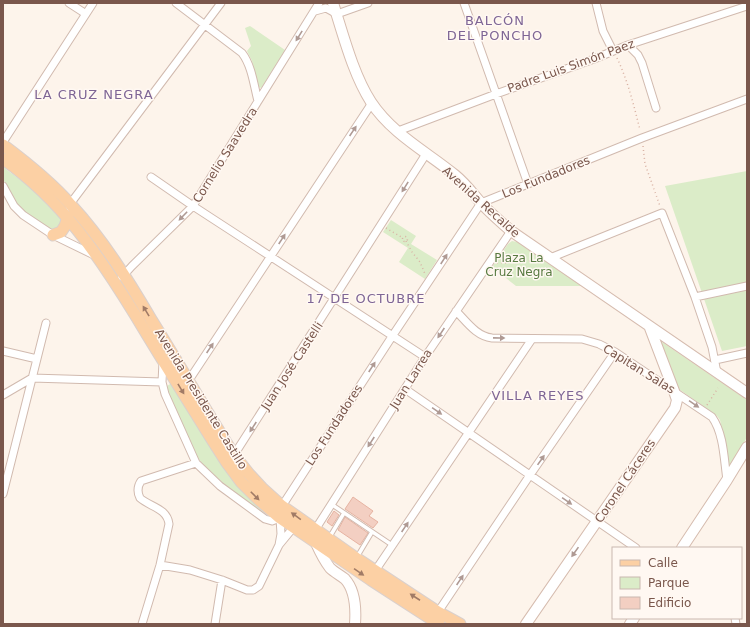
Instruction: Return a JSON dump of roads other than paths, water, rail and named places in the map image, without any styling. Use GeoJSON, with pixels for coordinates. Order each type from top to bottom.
{"type":"FeatureCollection","features":[{"type":"Feature","properties":{"kind":"main road","name":"Avenida Presidente Castillo"},"geometry":{"type":"LineString","coordinates":[[3,144],[70,204],[107,249],[234,455],[262,488],[282,506],[328,539],[438,612],[460,624]]}},
{"type":"Feature","properties":{"kind":"main road","name":"Avenida Presidente Castillo"},"geometry":{"type":"LineString","coordinates":[[3,159],[40,190],[68,217],[99,258],[117,284],[227,463],[241,482],[258,499],[293,528],[439,624]]}},
{"type":"Feature","properties":{"kind":"main road"},"geometry":{"type":"LineString","coordinates":[[53,235],[61,232],[68,217]]}},
{"type":"Feature","properties":{"kind":"street"},"geometry":{"type":"LineString","coordinates":[[69,3],[86,14]]}},
{"type":"Feature","properties":{"kind":"street"},"geometry":{"type":"LineString","coordinates":[[3,144],[93,3]]}},
{"type":"Feature","properties":{"kind":"street"},"geometry":{"type":"LineString","coordinates":[[176,3],[242,53],[247,59],[258,101]]}},
{"type":"Feature","properties":{"kind":"street"},"geometry":{"type":"LineString","coordinates":[[68,217],[70,204],[221,3]]}},
{"type":"Feature","properties":{"kind":"street","name":"Cornelio Saavedra"},"geometry":{"type":"LineString","coordinates":[[117,284],[124,275],[193,206],[319,3]]}},
{"type":"Feature","properties":{"kind":"street","name":"Avenida Recalde"},"geometry":{"type":"LineString","coordinates":[[333,3],[356,72],[364,91],[382,116],[426,154],[455,175],[469,188],[481,203],[511,231],[650,328],[747,393]]}},
{"type":"Feature","properties":{"kind":"street"},"geometry":{"type":"LineString","coordinates":[[315,11],[326,8],[337,14],[368,3]]}},
{"type":"Feature","properties":{"kind":"street"},"geometry":{"type":"LineString","coordinates":[[464,3],[528,184]]}},
{"type":"Feature","properties":{"kind":"street"},"geometry":{"type":"LineString","coordinates":[[596,3],[602,31],[613,51]]}},
{"type":"Feature","properties":{"kind":"street","name":"Padre Luis Simón Paez"},"geometry":{"type":"LineString","coordinates":[[398,131],[496,94],[594,60],[628,45],[747,6]]}},
{"type":"Feature","properties":{"kind":"street"},"geometry":{"type":"LineString","coordinates":[[628,45],[638,55],[642,63],[656,108]]}},
{"type":"Feature","properties":{"kind":"street","name":"Los Fundadores"},"geometry":{"type":"LineString","coordinates":[[282,506],[392,335],[481,203],[642,138],[747,100]]}},
{"type":"Feature","properties":{"kind":"street"},"geometry":{"type":"LineString","coordinates":[[188,380],[372,103]]}},
{"type":"Feature","properties":{"kind":"street","name":"Juan José Castelli"},"geometry":{"type":"LineString","coordinates":[[234,455],[336,298],[426,154]]}},
{"type":"Feature","properties":{"kind":"street"},"geometry":{"type":"LineString","coordinates":[[150,177],[425,357]]}},
{"type":"Feature","properties":{"kind":"street"},"geometry":{"type":"LineString","coordinates":[[3,186],[14,206],[23,215],[53,235],[99,258]]}},
{"type":"Feature","properties":{"kind":"street"},"geometry":{"type":"LineString","coordinates":[[550,258],[662,213],[695,297],[718,373]]}},
{"type":"Feature","properties":{"kind":"street","name":"Juan Larrea"},"geometry":{"type":"LineString","coordinates":[[315,530],[425,357],[511,231]]}},
{"type":"Feature","properties":{"kind":"street"},"geometry":{"type":"LineString","coordinates":[[695,297],[747,286]]}},
{"type":"Feature","properties":{"kind":"street","name":"Capitan Salas"},"geometry":{"type":"LineString","coordinates":[[456,311],[478,334],[485,337],[582,339],[600,344],[616,352],[712,417],[717,424],[727,480]]}},
{"type":"Feature","properties":{"kind":"street"},"geometry":{"type":"LineString","coordinates":[[3,494],[46,323]]}},
{"type":"Feature","properties":{"kind":"street","name":"Coronel Cáceres"},"geometry":{"type":"LineString","coordinates":[[526,624],[675,408],[676,400],[674,391],[650,328]]}},
{"type":"Feature","properties":{"kind":"street"},"geometry":{"type":"LineString","coordinates":[[375,571],[532,339]]}},
{"type":"Feature","properties":{"kind":"street"},"geometry":{"type":"LineString","coordinates":[[3,351],[38,359]]}},
{"type":"Feature","properties":{"kind":"street"},"geometry":{"type":"LineString","coordinates":[[438,612],[530,475],[616,352]]}},
{"type":"Feature","properties":{"kind":"street"},"geometry":{"type":"LineString","coordinates":[[715,360],[747,353]]}},
{"type":"Feature","properties":{"kind":"street"},"geometry":{"type":"LineString","coordinates":[[163,360],[162,382],[165,394],[196,463],[220,486],[265,519],[272,521],[280,518],[281,534],[279,545]]}},
{"type":"Feature","properties":{"kind":"street"},"geometry":{"type":"LineString","coordinates":[[3,395],[32,378],[162,382]]}},
{"type":"Feature","properties":{"kind":"street"},"geometry":{"type":"LineString","coordinates":[[405,389],[635,547]]}},
{"type":"Feature","properties":{"kind":"street"},"geometry":{"type":"LineString","coordinates":[[683,547],[747,447]]}},
{"type":"Feature","properties":{"kind":"street"},"geometry":{"type":"LineString","coordinates":[[142,624],[160,565],[169,524],[165,513],[140,498],[138,491],[139,484],[141,481],[196,463]]}},
{"type":"Feature","properties":{"kind":"street"},"geometry":{"type":"LineString","coordinates":[[160,565],[190,570],[247,590],[253,590],[259,586],[279,545],[293,528]]}},
{"type":"Feature","properties":{"kind":"street"},"geometry":{"type":"LineString","coordinates":[[316,543],[323,558],[350,587],[353,596],[355,624]]}},
{"type":"Feature","properties":{"kind":"street"},"geometry":{"type":"LineString","coordinates":[[215,624],[222,580]]}},
{"type":"Feature","properties":{"kind":"lane"},"geometry":{"type":"LineString","coordinates":[[331,504],[392,545]]}},
{"type":"Feature","properties":{"kind":"lane"},"geometry":{"type":"LineString","coordinates":[[328,539],[344,513]]}},
{"type":"Feature","properties":{"kind":"lane"},"geometry":{"type":"LineString","coordinates":[[356,558],[372,532]]}},
{"type":"Feature","properties":{"kind":"district","name":"BALCÓN DEL PONCHO"},"geometry":{"type":"Point","coordinates":[495,28]}},
{"type":"Feature","properties":{"kind":"district","name":"LA CRUZ NEGRA"},"geometry":{"type":"Point","coordinates":[94,94]}},
{"type":"Feature","properties":{"kind":"district","name":"17 DE OCTUBRE"},"geometry":{"type":"Point","coordinates":[366,298]}},
{"type":"Feature","properties":{"kind":"district","name":"VILLA REYES"},"geometry":{"type":"Point","coordinates":[538,395]}},
{"type":"Feature","properties":{"kind":"park label","name":"Plaza La Cruz Negra"},"geometry":{"type":"Point","coordinates":[519,265]}}]}
